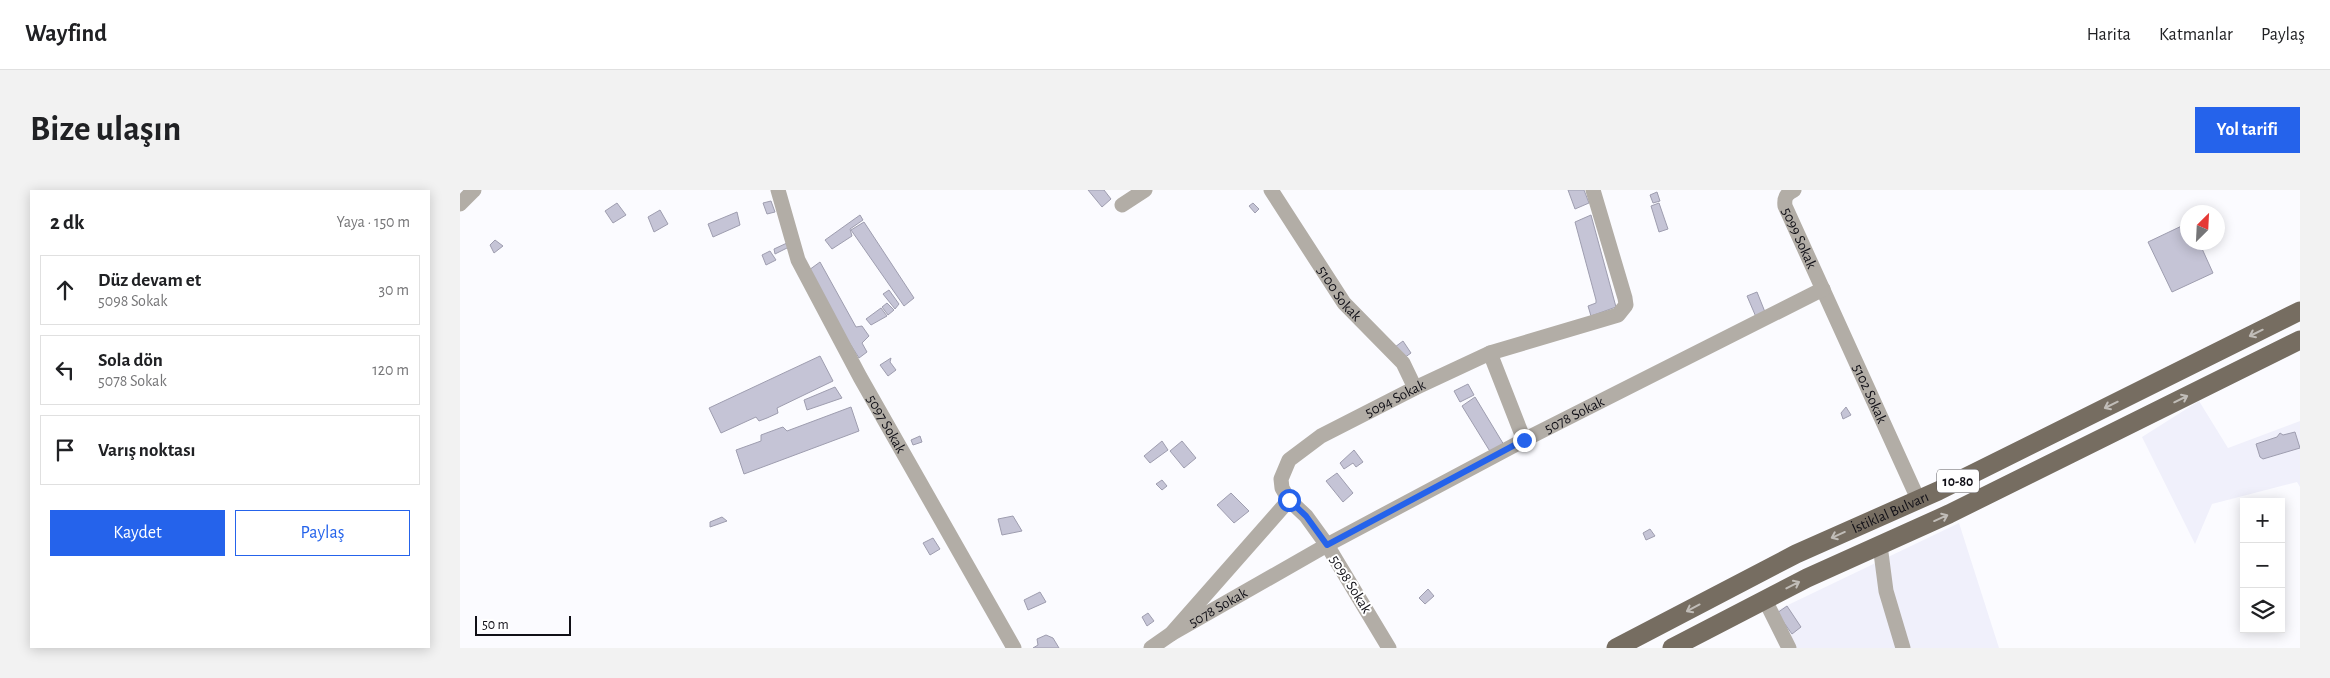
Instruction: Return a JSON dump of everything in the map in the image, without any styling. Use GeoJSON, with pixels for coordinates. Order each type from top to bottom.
{"type":"FeatureCollection","features":[{"type":"Feature","properties":{"kind":"main road","name":"İstiklal Bulvarı"},"geometry":{"type":"LineString","coordinates":[[1616,648],[1796,554],[1918,500],[2300,311]]}},
{"type":"Feature","properties":{"kind":"main road","name":"İstiklal Bulvarı"},"geometry":{"type":"LineString","coordinates":[[1672,648],[1808,578],[1949,514],[2300,340]]}},
{"type":"Feature","properties":{"kind":"street"},"geometry":{"type":"LineString","coordinates":[[460,204],[474,190]]}},
{"type":"Feature","properties":{"kind":"street","name":"5097 Sokak"},"geometry":{"type":"LineString","coordinates":[[778,190],[798,260],[860,377],[1014,648]]}},
{"type":"Feature","properties":{"kind":"street"},"geometry":{"type":"LineString","coordinates":[[1122,205],[1145,190]]}},
{"type":"Feature","properties":{"kind":"street","name":"5100 Sokak"},"geometry":{"type":"LineString","coordinates":[[1271,190],[1344,303],[1403,363],[1415,388]]}},
{"type":"Feature","properties":{"kind":"street","name":"5094 Sokak"},"geometry":{"type":"LineString","coordinates":[[1289,500],[1282,488],[1281,479],[1289,460],[1321,436],[1415,388],[1490,353],[1618,315],[1626,305],[1593,190]]}},
{"type":"Feature","properties":{"kind":"street","name":"5099 Sokak"},"geometry":{"type":"LineString","coordinates":[[1794,190],[1788,192],[1784,200],[1784,206],[1823,289]]}},
{"type":"Feature","properties":{"kind":"street","name":"5078 Sokak"},"geometry":{"type":"LineString","coordinates":[[1171,634],[1327,545],[1524,440],[1823,289]]}},
{"type":"Feature","properties":{"kind":"street","name":"5102 Sokak"},"geometry":{"type":"LineString","coordinates":[[1823,289],[1918,500]]}},
{"type":"Feature","properties":{"kind":"street"},"geometry":{"type":"LineString","coordinates":[[1490,353],[1524,440]]}},
{"type":"Feature","properties":{"kind":"street"},"geometry":{"type":"LineString","coordinates":[[1151,648],[1171,634],[1289,500]]}},
{"type":"Feature","properties":{"kind":"street","name":"5098 Sokak"},"geometry":{"type":"LineString","coordinates":[[1289,500],[1306,516],[1327,545],[1389,648]]}},
{"type":"Feature","properties":{"kind":"street"},"geometry":{"type":"LineString","coordinates":[[1880,545],[1886,590],[1903,648]]}},
{"type":"Feature","properties":{"kind":"street"},"geometry":{"type":"LineString","coordinates":[[1765,600],[1789,648]]}},
{"type":"Feature","properties":{"kind":"shaded area"},"geometry":{"type":"Polygon","coordinates":[[[2199,401],[2228,448],[2300,421],[2300,487],[2297,482],[2212,504],[2195,544],[2142,437],[2199,401]]]}},
{"type":"Feature","properties":{"kind":"shaded area"},"geometry":{"type":"Polygon","coordinates":[[[1959,523],[1999,648],[1781,648],[1765,616],[1959,523]]]}},
{"type":"Feature","properties":{"kind":"building"},"geometry":{"type":"Polygon","coordinates":[[[1088,190],[1104,190],[1111,199],[1102,207],[1088,190]]]}},
{"type":"Feature","properties":{"kind":"building"},"geometry":{"type":"Polygon","coordinates":[[[1568,190],[1584,190],[1589,203],[1575,209],[1568,190]]]}},
{"type":"Feature","properties":{"kind":"building"},"geometry":{"type":"Polygon","coordinates":[[[1657,192],[1660,201],[1653,203],[1650,195],[1657,192]]]}},
{"type":"Feature","properties":{"kind":"building"},"geometry":{"type":"Polygon","coordinates":[[[771,201],[775,212],[767,214],[763,203],[771,201]]]}},
{"type":"Feature","properties":{"kind":"building"},"geometry":{"type":"Polygon","coordinates":[[[617,203],[626,215],[613,223],[605,211],[617,203]]]}},
{"type":"Feature","properties":{"kind":"building"},"geometry":{"type":"Polygon","coordinates":[[[1253,203],[1259,209],[1255,213],[1249,206],[1253,203]]]}},
{"type":"Feature","properties":{"kind":"building"},"geometry":{"type":"Polygon","coordinates":[[[1659,203],[1668,229],[1659,232],[1651,206],[1659,203]]]}},
{"type":"Feature","properties":{"kind":"building"},"geometry":{"type":"Polygon","coordinates":[[[660,210],[668,224],[654,232],[648,217],[660,210]]]}},
{"type":"Feature","properties":{"kind":"building"},"geometry":{"type":"Polygon","coordinates":[[[737,212],[740,225],[713,237],[708,224],[737,212]]]}},
{"type":"Feature","properties":{"kind":"building"},"geometry":{"type":"Polygon","coordinates":[[[860,215],[863,220],[850,229],[852,236],[832,249],[825,240],[860,215]]]}},
{"type":"Feature","properties":{"kind":"building"},"geometry":{"type":"Polygon","coordinates":[[[1591,215],[1616,307],[1591,316],[1588,306],[1596,303],[1596,300],[1575,222],[1591,215]]]}},
{"type":"Feature","properties":{"kind":"building"},"geometry":{"type":"Polygon","coordinates":[[[864,222],[914,298],[904,306],[851,230],[864,222]]]}},
{"type":"Feature","properties":{"kind":"building"},"geometry":{"type":"Polygon","coordinates":[[[2180,227],[2180,250],[2203,250],[2213,273],[2172,292],[2148,242],[2180,227]]]}},
{"type":"Feature","properties":{"kind":"building"},"geometry":{"type":"Polygon","coordinates":[[[495,240],[503,246],[494,253],[490,245],[495,240]]]}},
{"type":"Feature","properties":{"kind":"building"},"geometry":{"type":"Polygon","coordinates":[[[787,243],[789,247],[775,254],[774,249],[787,243]]]}},
{"type":"Feature","properties":{"kind":"building"},"geometry":{"type":"Polygon","coordinates":[[[770,251],[776,260],[766,265],[762,255],[770,251]]]}},
{"type":"Feature","properties":{"kind":"building"},"geometry":{"type":"Polygon","coordinates":[[[820,262],[856,327],[862,326],[869,336],[862,343],[867,352],[859,358],[821,298],[809,270],[820,262]]]}},
{"type":"Feature","properties":{"kind":"building"},"geometry":{"type":"Polygon","coordinates":[[[889,290],[899,304],[895,309],[883,294],[889,290]]]}},
{"type":"Feature","properties":{"kind":"building"},"geometry":{"type":"Polygon","coordinates":[[[1757,292],[1765,312],[1756,317],[1747,296],[1757,292]]]}},
{"type":"Feature","properties":{"kind":"building"},"geometry":{"type":"Polygon","coordinates":[[[887,303],[894,310],[888,315],[882,307],[887,303]]]}},
{"type":"Feature","properties":{"kind":"building"},"geometry":{"type":"Polygon","coordinates":[[[881,308],[887,316],[871,325],[866,319],[881,308]]]}},
{"type":"Feature","properties":{"kind":"building"},"geometry":{"type":"Polygon","coordinates":[[[1403,341],[1411,353],[1404,358],[1395,347],[1403,341]]]}},
{"type":"Feature","properties":{"kind":"building"},"geometry":{"type":"Polygon","coordinates":[[[820,356],[833,381],[777,408],[778,413],[759,421],[756,417],[721,433],[709,408],[820,356]]]}},
{"type":"Feature","properties":{"kind":"building"},"geometry":{"type":"Polygon","coordinates":[[[891,358],[890,362],[896,370],[888,376],[880,365],[891,358]]]}},
{"type":"Feature","properties":{"kind":"building"},"geometry":{"type":"Polygon","coordinates":[[[1468,384],[1474,395],[1460,402],[1454,391],[1468,384]]]}},
{"type":"Feature","properties":{"kind":"building"},"geometry":{"type":"Polygon","coordinates":[[[835,387],[842,398],[807,410],[804,400],[835,387]]]}},
{"type":"Feature","properties":{"kind":"building"},"geometry":{"type":"Polygon","coordinates":[[[1475,397],[1504,445],[1491,453],[1462,406],[1475,397]]]}},
{"type":"Feature","properties":{"kind":"building"},"geometry":{"type":"Polygon","coordinates":[[[851,407],[859,431],[744,474],[736,450],[761,441],[761,435],[783,427],[787,431],[851,407]]]}},
{"type":"Feature","properties":{"kind":"building"},"geometry":{"type":"Polygon","coordinates":[[[1846,407],[1851,415],[1843,419],[1841,413],[1846,407]]]}},
{"type":"Feature","properties":{"kind":"building"},"geometry":{"type":"Polygon","coordinates":[[[2295,432],[2300,448],[2263,459],[2260,457],[2256,444],[2277,437],[2280,433],[2283,435],[2295,432]]]}},
{"type":"Feature","properties":{"kind":"building"},"geometry":{"type":"Polygon","coordinates":[[[920,436],[922,442],[913,445],[911,440],[920,436]]]}},
{"type":"Feature","properties":{"kind":"building"},"geometry":{"type":"Polygon","coordinates":[[[1162,441],[1168,450],[1150,463],[1144,456],[1162,441]]]}},
{"type":"Feature","properties":{"kind":"building"},"geometry":{"type":"Polygon","coordinates":[[[1182,441],[1196,458],[1184,468],[1170,451],[1182,441]]]}},
{"type":"Feature","properties":{"kind":"building"},"geometry":{"type":"Polygon","coordinates":[[[1354,450],[1363,462],[1356,467],[1353,463],[1344,469],[1340,463],[1354,450]]]}},
{"type":"Feature","properties":{"kind":"building"},"geometry":{"type":"Polygon","coordinates":[[[1337,473],[1353,493],[1343,502],[1326,481],[1337,473]]]}},
{"type":"Feature","properties":{"kind":"building"},"geometry":{"type":"Polygon","coordinates":[[[1162,480],[1167,486],[1162,490],[1156,484],[1162,480]]]}},
{"type":"Feature","properties":{"kind":"building"},"geometry":{"type":"Polygon","coordinates":[[[1231,493],[1249,511],[1234,523],[1217,505],[1231,493]]]}},
{"type":"Feature","properties":{"kind":"building"},"geometry":{"type":"Polygon","coordinates":[[[1013,516],[1022,531],[1002,535],[998,519],[1013,516]]]}},
{"type":"Feature","properties":{"kind":"building"},"geometry":{"type":"Polygon","coordinates":[[[722,517],[727,521],[710,527],[710,522],[722,517]]]}},
{"type":"Feature","properties":{"kind":"building"},"geometry":{"type":"Polygon","coordinates":[[[1650,529],[1655,536],[1646,540],[1643,533],[1650,529]]]}},
{"type":"Feature","properties":{"kind":"building"},"geometry":{"type":"Polygon","coordinates":[[[933,538],[940,549],[930,555],[923,543],[933,538]]]}},
{"type":"Feature","properties":{"kind":"building"},"geometry":{"type":"Polygon","coordinates":[[[1428,589],[1434,596],[1425,604],[1419,598],[1428,589]]]}},
{"type":"Feature","properties":{"kind":"building"},"geometry":{"type":"Polygon","coordinates":[[[1040,592],[1046,602],[1028,610],[1024,600],[1040,592]]]}},
{"type":"Feature","properties":{"kind":"building"},"geometry":{"type":"Polygon","coordinates":[[[1787,606],[1801,627],[1792,634],[1777,613],[1787,606]]]}},
{"type":"Feature","properties":{"kind":"building"},"geometry":{"type":"Polygon","coordinates":[[[1148,613],[1154,621],[1147,626],[1142,617],[1148,613]]]}},
{"type":"Feature","properties":{"kind":"building"},"geometry":{"type":"Polygon","coordinates":[[[1046,635],[1053,638],[1059,648],[1033,648],[1038,645],[1037,639],[1046,635]]]}},
{"type":"Feature","properties":{"kind":"route"},"geometry":{"type":"LineString","coordinates":[[1289,500],[1306,516],[1327,545],[1524,440]]}}]}
